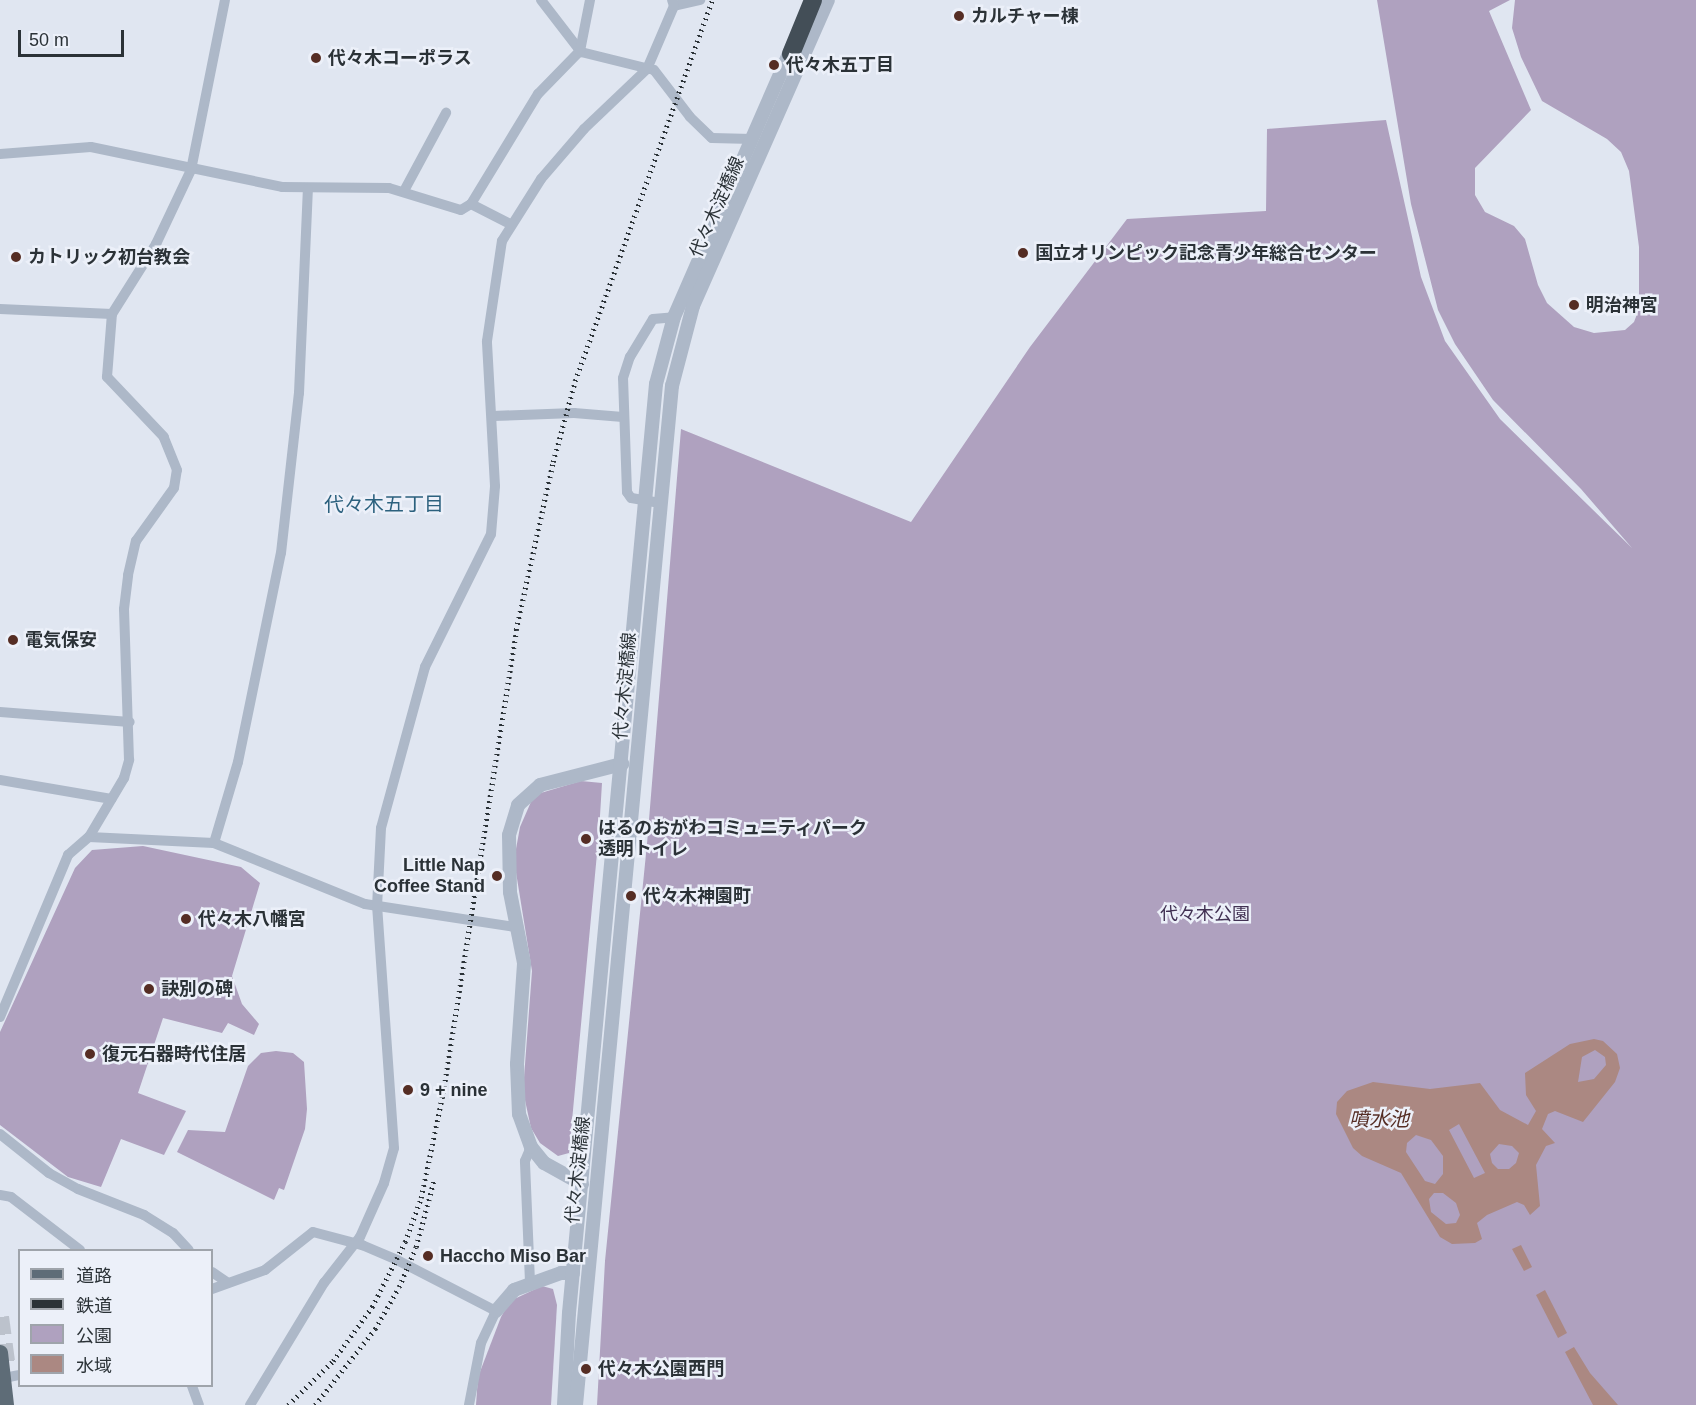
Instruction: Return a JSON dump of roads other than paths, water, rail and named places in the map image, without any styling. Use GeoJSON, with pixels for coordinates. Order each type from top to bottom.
{"type":"FeatureCollection","features":[{"type":"Feature","properties":{"kind":"highway"},"geometry":{"type":"LineString","coordinates":[[791,54],[813,0]]}},
{"type":"Feature","properties":{"kind":"main road"},"geometry":{"type":"LineString","coordinates":[[0,1352],[6,1405]]}},
{"type":"Feature","properties":{"kind":"street"},"geometry":{"type":"LineString","coordinates":[[0,1017],[68,855],[90,837],[129,760],[130,722],[124,609],[128,575],[136,541],[174,488],[177,470],[161,433],[107,377],[112,314],[156,244],[191,170],[225,0]]}},
{"type":"Feature","properties":{"kind":"street"},"geometry":{"type":"LineString","coordinates":[[541,0],[580,51],[654,70],[690,117],[712,138],[752,139]]}},
{"type":"Feature","properties":{"kind":"street"},"geometry":{"type":"LineString","coordinates":[[0,154],[91,147],[191,170],[308,189],[404,191],[461,210],[471,204],[538,94],[580,51],[590,0]]}},
{"type":"Feature","properties":{"kind":"street"},"geometry":{"type":"LineString","coordinates":[[250,1405],[324,1283],[354,1243],[384,1183],[394,1148],[378,907],[381,828],[425,668],[491,534],[495,486],[493,416],[487,341],[501,250],[510,224],[541,179],[584,129],[647,69],[673,3],[700,0]]}},
{"type":"Feature","properties":{"kind":"street","name":"代々木淀橋線"},"geometry":{"type":"LineString","coordinates":[[564,1405],[573,1273],[622,764],[643,501],[656,384],[674,317],[791,54],[806,0]]}},
{"type":"Feature","properties":{"kind":"street","name":"代々木淀橋線"},"geometry":{"type":"LineString","coordinates":[[576,1405],[668,410],[687,323],[828,0]]}},
{"type":"Feature","properties":{"kind":"street"},"geometry":{"type":"LineString","coordinates":[[404,191],[446,113]]}},
{"type":"Feature","properties":{"kind":"street"},"geometry":{"type":"LineString","coordinates":[[214,843],[238,762],[281,553],[299,393],[308,189]]}},
{"type":"Feature","properties":{"kind":"street"},"geometry":{"type":"LineString","coordinates":[[471,204],[510,224]]}},
{"type":"Feature","properties":{"kind":"street"},"geometry":{"type":"LineString","coordinates":[[0,309],[112,314]]}},
{"type":"Feature","properties":{"kind":"street"},"geometry":{"type":"LineString","coordinates":[[660,503],[631,498],[627,492],[623,378],[630,357],[653,319],[674,317]]}},
{"type":"Feature","properties":{"kind":"street"},"geometry":{"type":"LineString","coordinates":[[493,416],[574,413],[623,417]]}},
{"type":"Feature","properties":{"kind":"street"},"geometry":{"type":"LineString","coordinates":[[0,712],[130,722]]}},
{"type":"Feature","properties":{"kind":"street"},"geometry":{"type":"LineString","coordinates":[[582,1184],[558,1174],[531,1147],[518,1107],[524,963],[516,927],[507,861],[509,835],[518,805],[540,785],[622,764]]}},
{"type":"Feature","properties":{"kind":"street"},"geometry":{"type":"LineString","coordinates":[[0,780],[111,799]]}},
{"type":"Feature","properties":{"kind":"street"},"geometry":{"type":"LineString","coordinates":[[90,837],[214,843],[378,907],[516,927]]}},
{"type":"Feature","properties":{"kind":"street"},"geometry":{"type":"LineString","coordinates":[[0,1134],[49,1173],[78,1189],[144,1215],[173,1233],[187,1249]]}},
{"type":"Feature","properties":{"kind":"street"},"geometry":{"type":"LineString","coordinates":[[530,1282],[525,1161],[531,1147]]}},
{"type":"Feature","properties":{"kind":"street"},"geometry":{"type":"LineString","coordinates":[[0,1195],[11,1197],[77,1249]]}},
{"type":"Feature","properties":{"kind":"street"},"geometry":{"type":"LineString","coordinates":[[213,1289],[265,1270],[313,1232],[354,1243],[496,1311]]}},
{"type":"Feature","properties":{"kind":"street"},"geometry":{"type":"LineString","coordinates":[[213,1273],[227,1282]]}},
{"type":"Feature","properties":{"kind":"street"},"geometry":{"type":"LineString","coordinates":[[469,1405],[481,1343],[496,1311],[514,1290],[530,1282],[573,1273]]}},
{"type":"Feature","properties":{"kind":"street"},"geometry":{"type":"LineString","coordinates":[[4,1378],[18,1375]]}},
{"type":"Feature","properties":{"kind":"street"},"geometry":{"type":"LineString","coordinates":[[192,1387],[199,1405]]}},
{"type":"Feature","properties":{"kind":"water","name":"噴水池"},"geometry":{"type":"Polygon","coordinates":[[[1594,1039],[1603,1041],[1617,1054],[1620,1068],[1615,1082],[1583,1122],[1555,1111],[1548,1114],[1542,1129],[1555,1143],[1546,1146],[1536,1165],[1540,1206],[1530,1215],[1524,1205],[1517,1202],[1487,1215],[1477,1223],[1482,1239],[1475,1243],[1452,1244],[1440,1237],[1401,1173],[1362,1156],[1353,1148],[1336,1114],[1337,1102],[1347,1091],[1373,1082],[1430,1089],[1480,1083],[1500,1110],[1528,1125],[1536,1111],[1526,1095],[1525,1073],[1570,1044],[1594,1039]],[[1595,1050],[1582,1057],[1578,1082],[1594,1079],[1606,1065],[1605,1057],[1595,1050]],[[1459,1124],[1449,1130],[1474,1178],[1485,1173],[1459,1124]],[[1416,1135],[1407,1143],[1406,1152],[1425,1181],[1435,1184],[1443,1174],[1443,1156],[1431,1140],[1416,1135]],[[1499,1144],[1490,1154],[1492,1163],[1498,1169],[1509,1169],[1516,1163],[1519,1153],[1512,1146],[1499,1144]],[[1434,1193],[1429,1199],[1431,1212],[1446,1224],[1456,1223],[1460,1215],[1456,1203],[1443,1193],[1434,1193]]]}},
{"type":"Feature","properties":{"kind":"water"},"geometry":{"type":"Polygon","coordinates":[[[1521,1245],[1532,1267],[1524,1271],[1512,1249],[1521,1245]]]}},
{"type":"Feature","properties":{"kind":"water"},"geometry":{"type":"Polygon","coordinates":[[[1545,1290],[1567,1333],[1558,1338],[1536,1295],[1545,1290]]]}},
{"type":"Feature","properties":{"kind":"water"},"geometry":{"type":"Polygon","coordinates":[[[1574,1347],[1590,1373],[1618,1405],[1593,1405],[1565,1352],[1574,1347]]]}},
{"type":"Feature","properties":{"kind":"tunnel"},"geometry":{"type":"LineString","coordinates":[[0,1317],[7,1369]]}},
{"type":"Feature","properties":{"kind":"railway"},"geometry":{"type":"LineString","coordinates":[[288,1405],[333,1361],[372,1307],[405,1242],[421,1198],[443,1093],[516,630],[553,462],[575,381],[712,0]]}},
{"type":"Feature","properties":{"kind":"railway"},"geometry":{"type":"LineString","coordinates":[[315,1405],[375,1329],[399,1287],[416,1247],[434,1180]]}},
{"type":"Feature","properties":{"kind":"place","name":"カルチャー棟"},"geometry":{"type":"Point","coordinates":[959,16]}},
{"type":"Feature","properties":{"kind":"place","name":"代々木コーポラス"},"geometry":{"type":"Point","coordinates":[316,58]}},
{"type":"Feature","properties":{"kind":"place","name":"代々木五丁目"},"geometry":{"type":"Point","coordinates":[774,65]}},
{"type":"Feature","properties":{"kind":"place","name":"国立オリンピック記念青少年総合センター"},"geometry":{"type":"Point","coordinates":[1023,253]}},
{"type":"Feature","properties":{"kind":"place","name":"カトリック初台教会"},"geometry":{"type":"Point","coordinates":[16,257]}},
{"type":"Feature","properties":{"kind":"place","name":"明治神宮"},"geometry":{"type":"Point","coordinates":[1574,305]}},
{"type":"Feature","properties":{"kind":"place","name":"電気保安"},"geometry":{"type":"Point","coordinates":[13,640]}},
{"type":"Feature","properties":{"kind":"place","name":"はるのおがわコミュニティパーク 透明トイレ"},"geometry":{"type":"Point","coordinates":[586,839]}},
{"type":"Feature","properties":{"kind":"place","name":"Little Nap Coffee Stand"},"geometry":{"type":"Point","coordinates":[497,876]}},
{"type":"Feature","properties":{"kind":"place","name":"代々木神園町"},"geometry":{"type":"Point","coordinates":[631,896]}},
{"type":"Feature","properties":{"kind":"place","name":"代々木八幡宮"},"geometry":{"type":"Point","coordinates":[186,919]}},
{"type":"Feature","properties":{"kind":"place","name":"訣別の碑"},"geometry":{"type":"Point","coordinates":[149,989]}},
{"type":"Feature","properties":{"kind":"place","name":"復元石器時代住居"},"geometry":{"type":"Point","coordinates":[90,1054]}},
{"type":"Feature","properties":{"kind":"place","name":"9 + nine"},"geometry":{"type":"Point","coordinates":[408,1090]}},
{"type":"Feature","properties":{"kind":"place","name":"Haccho Miso Bar"},"geometry":{"type":"Point","coordinates":[428,1256]}},
{"type":"Feature","properties":{"kind":"place","name":"代々木公園西門"},"geometry":{"type":"Point","coordinates":[586,1369]}},
{"type":"Feature","properties":{"kind":"district","name":"代々木五丁目"},"geometry":{"type":"Point","coordinates":[384,504]}},
{"type":"Feature","properties":{"kind":"park label","name":"代々木公園"},"geometry":{"type":"Point","coordinates":[1205,914]}}]}
